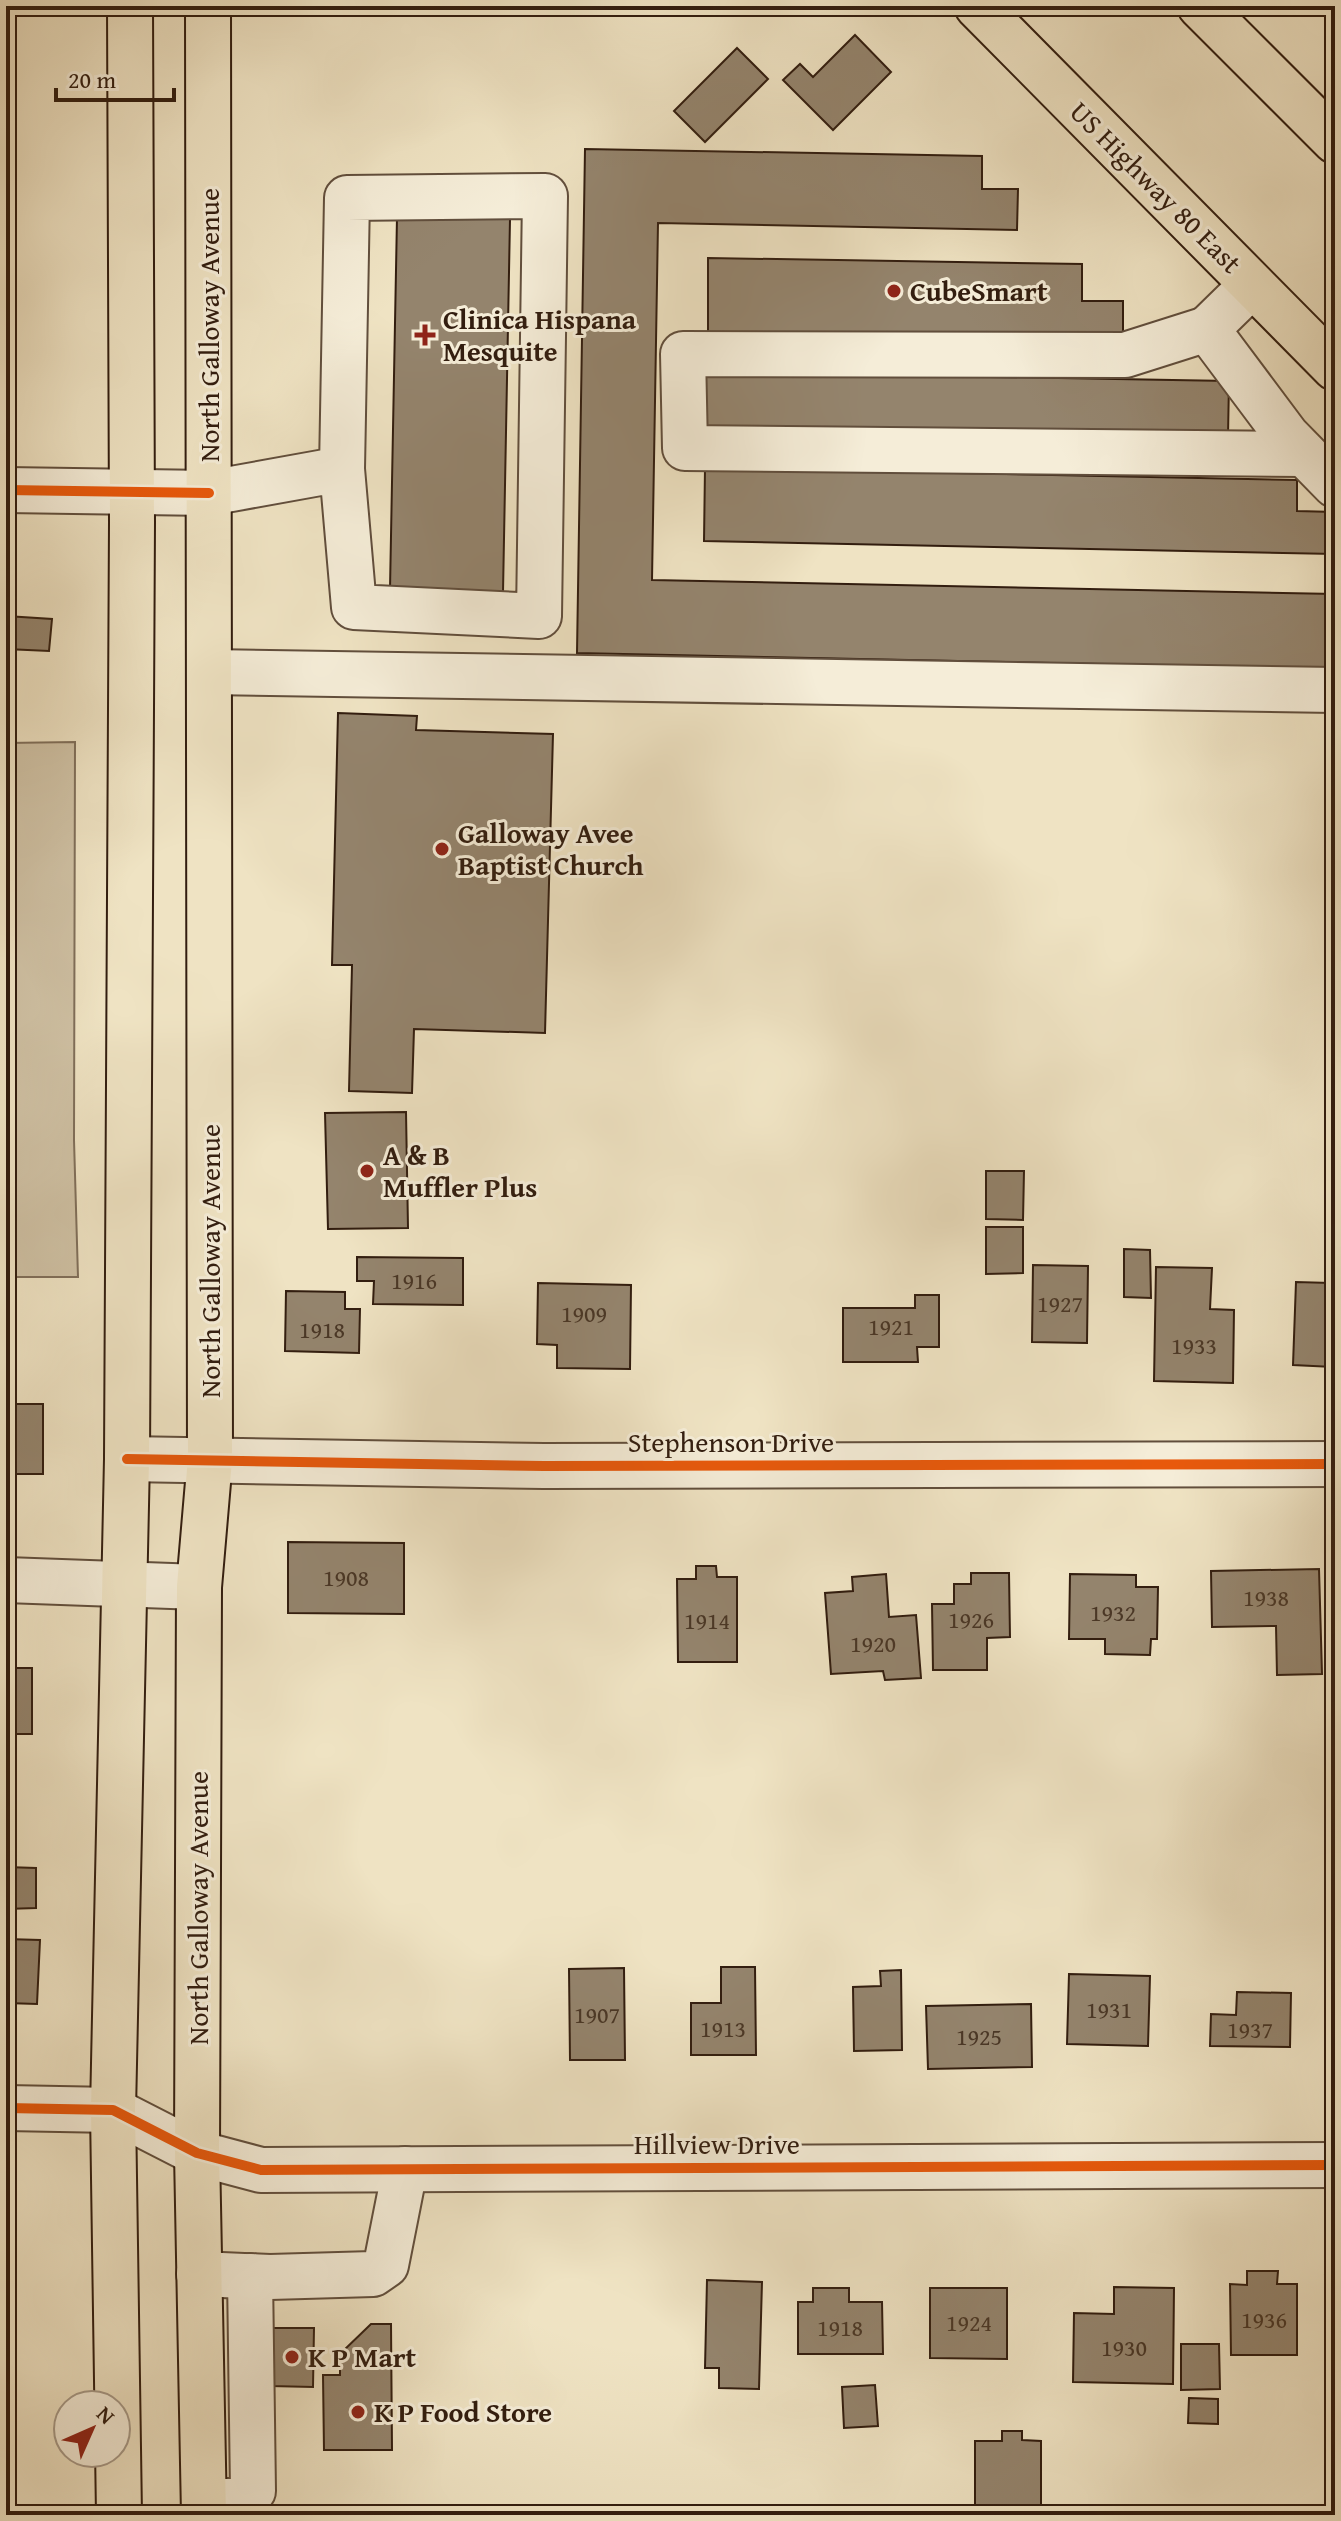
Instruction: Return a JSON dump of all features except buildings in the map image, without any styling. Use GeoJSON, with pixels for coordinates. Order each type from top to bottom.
{"type":"FeatureCollection","features":[{"type":"Feature","properties":{"kind":"main road"},"geometry":{"type":"LineString","coordinates":[[119,2515],[113,2110],[127,1459],[132,492],[130,6]]}},
{"type":"Feature","properties":{"kind":"main road","name":"North Galloway Avenue"},"geometry":{"type":"LineString","coordinates":[[204,2508],[197,2153],[199,1587],[210,1459],[208,6]]}},
{"type":"Feature","properties":{"kind":"main road","name":"US Highway 80 East"},"geometry":{"type":"LineString","coordinates":[[977,6],[1335,368]]}},
{"type":"Feature","properties":{"kind":"main road"},"geometry":{"type":"LineString","coordinates":[[1200,6],[1335,141]]}},
{"type":"Feature","properties":{"kind":"street"},"geometry":{"type":"LineString","coordinates":[[545,196],[539,616],[354,607],[342,469],[347,198],[545,196]]}},
{"type":"Feature","properties":{"kind":"street"},"geometry":{"type":"LineString","coordinates":[[1252,285],[1207,329],[1125,355],[683,354],[685,448],[1304,454]]}},
{"type":"Feature","properties":{"kind":"street"},"geometry":{"type":"LineString","coordinates":[[1207,329],[1287,436],[1335,485]]}},
{"type":"Feature","properties":{"kind":"street"},"geometry":{"type":"LineString","coordinates":[[6,490],[209,493],[342,469]]}},
{"type":"Feature","properties":{"kind":"street"},"geometry":{"type":"LineString","coordinates":[[209,672],[1335,690]]}},
{"type":"Feature","properties":{"kind":"street","name":"Stephenson Drive"},"geometry":{"type":"LineString","coordinates":[[127,1459],[544,1466],[1335,1464]]}},
{"type":"Feature","properties":{"kind":"street"},"geometry":{"type":"LineString","coordinates":[[6,1580],[199,1587]]}},
{"type":"Feature","properties":{"kind":"street"},"geometry":{"type":"LineString","coordinates":[[6,2108],[113,2110]]}},
{"type":"Feature","properties":{"kind":"street","name":"Hillview Drive"},"geometry":{"type":"LineString","coordinates":[[113,2110],[197,2153],[261,2170],[1335,2165]]}},
{"type":"Feature","properties":{"kind":"street"},"geometry":{"type":"LineString","coordinates":[[199,2274],[373,2274],[386,2265],[405,2169]]}},
{"type":"Feature","properties":{"kind":"street"},"geometry":{"type":"LineString","coordinates":[[204,2508],[241,2501],[253,2491],[250,2276]]}},
{"type":"Feature","properties":{"kind":"shaded area"},"geometry":{"type":"Polygon","coordinates":[[[75,742],[74,1140],[78,1277],[6,1277],[6,743],[75,742]]]}},
{"type":"Feature","properties":{"kind":"cycle path"},"geometry":{"type":"LineString","coordinates":[[6,490],[209,493]]}},
{"type":"Feature","properties":{"kind":"cycle path"},"geometry":{"type":"LineString","coordinates":[[127,1459],[544,1466],[1335,1464]]}},
{"type":"Feature","properties":{"kind":"cycle path"},"geometry":{"type":"LineString","coordinates":[[6,2108],[113,2110],[197,2153],[261,2170],[1335,2165]]}},
{"type":"Feature","properties":{"kind":"place","name":"CubeSmart"},"geometry":{"type":"Point","coordinates":[894,291]}},
{"type":"Feature","properties":{"kind":"place","name":"Clinica Hispana Mesquite"},"geometry":{"type":"Point","coordinates":[425,335]}},
{"type":"Feature","properties":{"kind":"place","name":"Galloway Avee Baptist Church"},"geometry":{"type":"Point","coordinates":[442,849]}},
{"type":"Feature","properties":{"kind":"place","name":"A & B Muffler Plus"},"geometry":{"type":"Point","coordinates":[367,1171]}},
{"type":"Feature","properties":{"kind":"place","name":"K P Mart"},"geometry":{"type":"Point","coordinates":[292,2357]}},
{"type":"Feature","properties":{"kind":"place","name":"K P Food Store"},"geometry":{"type":"Point","coordinates":[358,2412]}}]}
